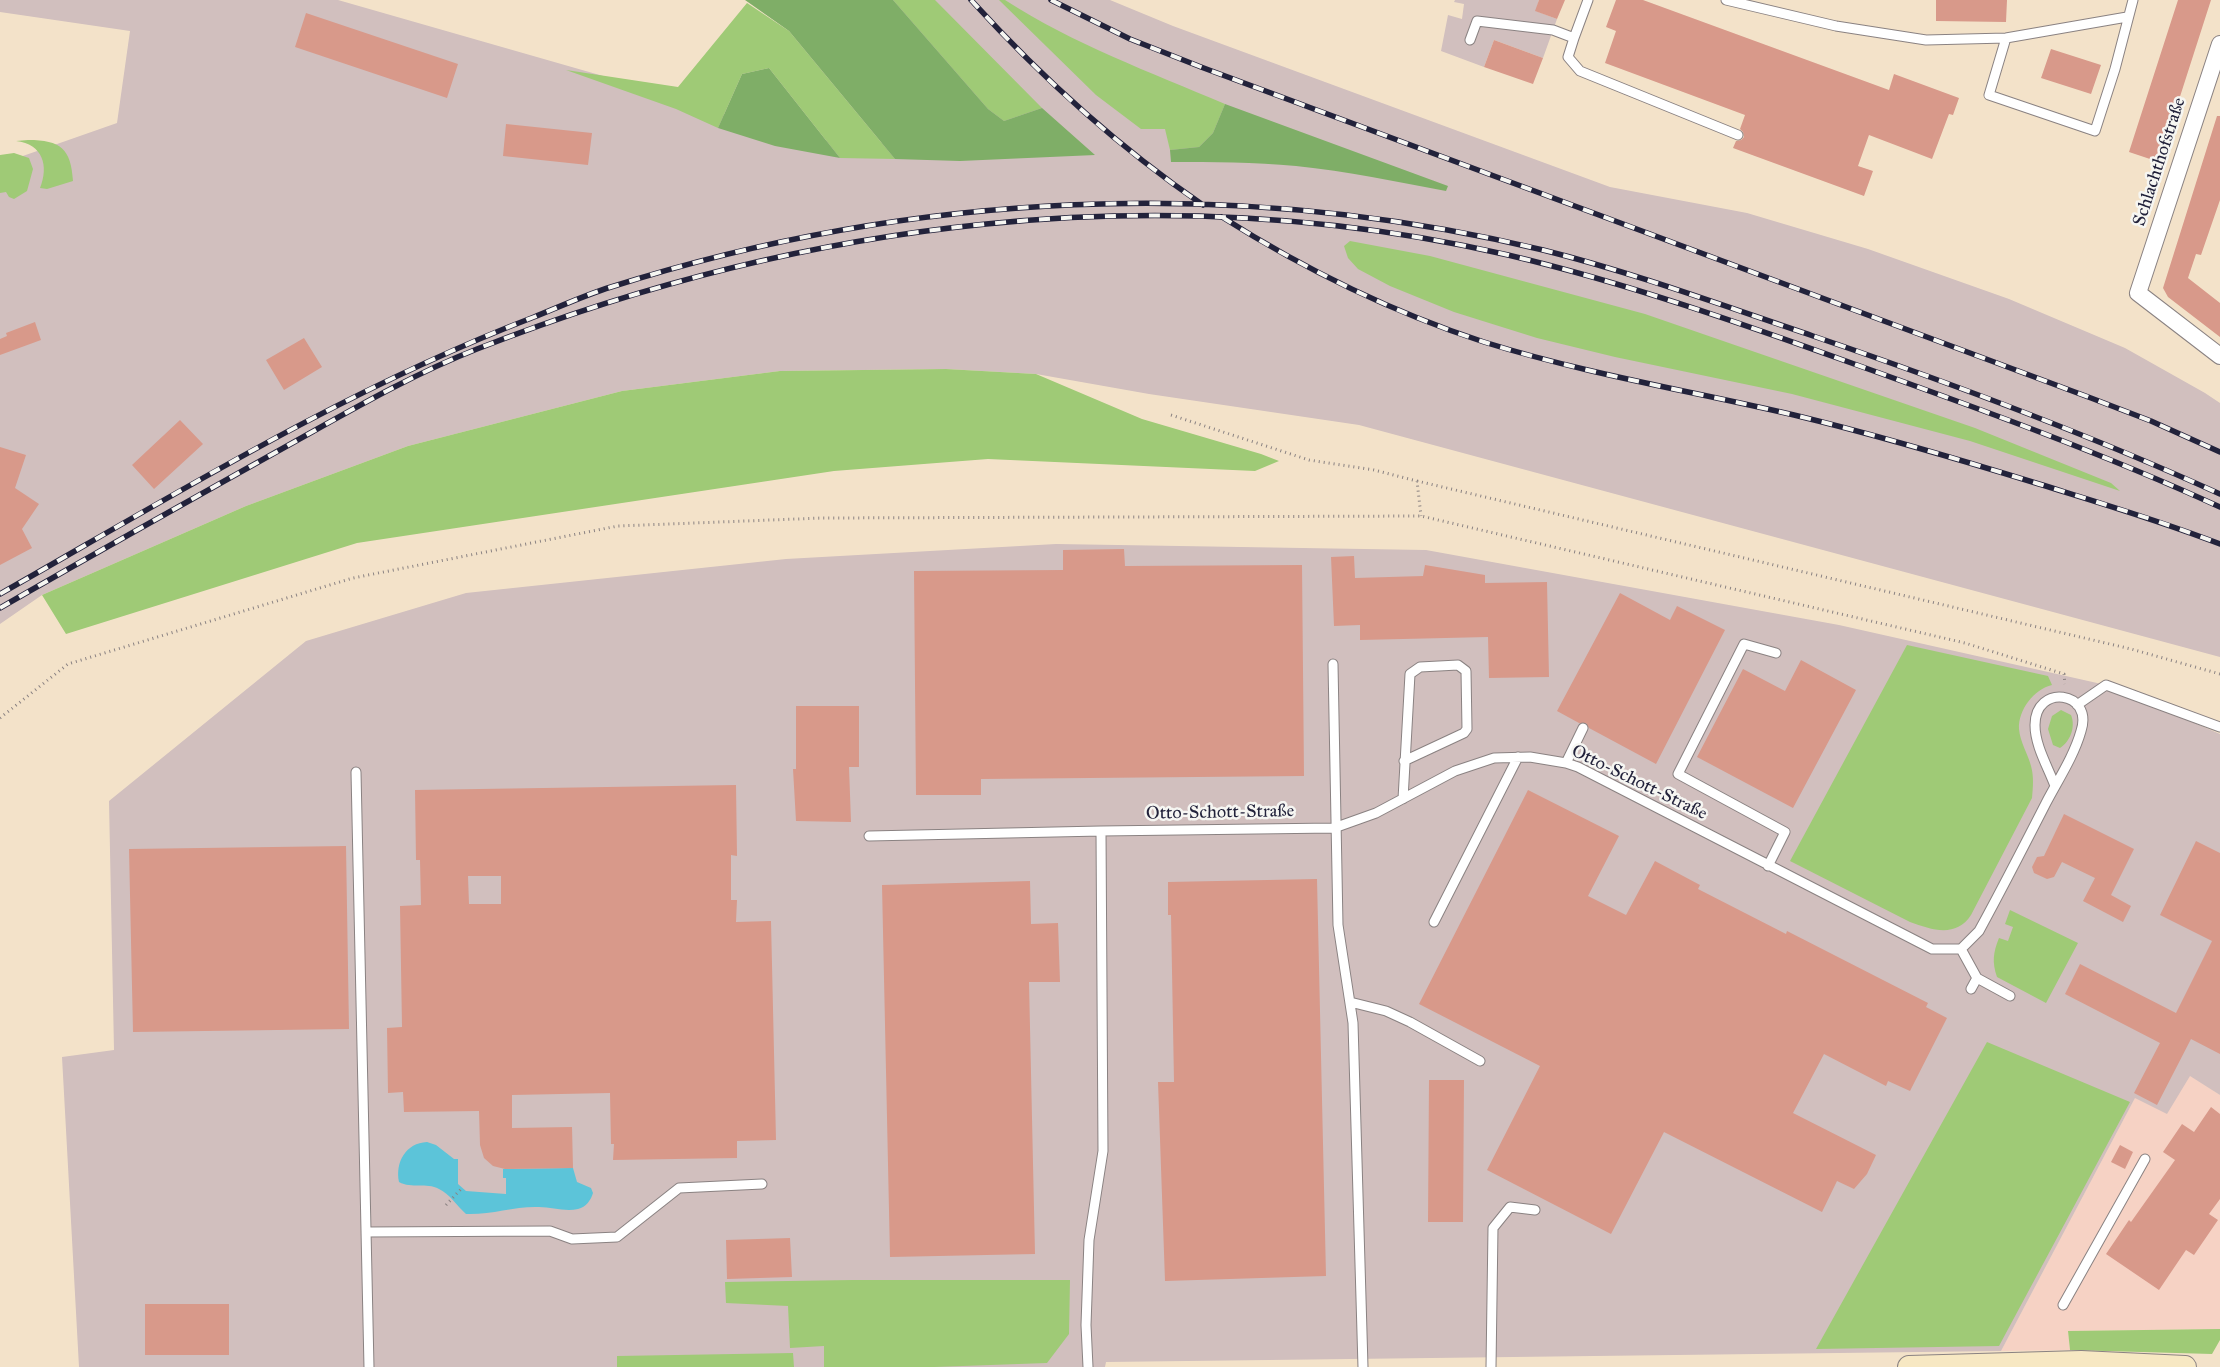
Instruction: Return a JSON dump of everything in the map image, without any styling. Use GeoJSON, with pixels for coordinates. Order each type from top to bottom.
{"type":"FeatureCollection","features":[{"type":"Feature","properties":{"kind":"street","name":"Schlachthofstraße"},"geometry":{"type":"LineString","coordinates":[[2220,44],[2138,293],[2220,356]]}},
{"type":"Feature","properties":{"kind":"street"},"geometry":{"type":"LineString","coordinates":[[1909,1367],[2079,1365],[2185,1367]]}},
{"type":"Feature","properties":{"kind":"lane"},"geometry":{"type":"LineString","coordinates":[[1588,0],[1568,57],[1580,71],[1738,135]]}},
{"type":"Feature","properties":{"kind":"lane"},"geometry":{"type":"LineString","coordinates":[[1726,0],[1836,26],[1926,40],[2006,38],[2127,18]]}},
{"type":"Feature","properties":{"kind":"lane"},"geometry":{"type":"LineString","coordinates":[[2006,38],[1989,95],[2095,131],[2133,0]]}},
{"type":"Feature","properties":{"kind":"lane"},"geometry":{"type":"LineString","coordinates":[[1470,40],[1477,21],[1553,30],[1574,38]]}},
{"type":"Feature","properties":{"kind":"lane"},"geometry":{"type":"LineString","coordinates":[[1768,866],[1785,832],[1678,774],[1744,644],[1776,653]]}},
{"type":"Feature","properties":{"kind":"lane"},"geometry":{"type":"LineString","coordinates":[[1333,664],[1334,828],[1338,924],[1353,1023],[1363,1367]]}},
{"type":"Feature","properties":{"kind":"lane"},"geometry":{"type":"LineString","coordinates":[[1403,799],[1404,761],[1410,674],[1420,667],[1458,665],[1462,667],[1466,671],[1467,729],[1464,733],[1404,761]]}},
{"type":"Feature","properties":{"kind":"lane"},"geometry":{"type":"LineString","coordinates":[[2077,704],[2106,685],[2220,727]]}},
{"type":"Feature","properties":{"kind":"lane"},"geometry":{"type":"LineString","coordinates":[[2010,996],[1977,978],[1961,949],[1979,931],[2055,786],[2083,726],[2083,714],[2077,704],[2068,697],[2054,696],[2045,702],[2037,712],[2035,724],[2036,738],[2055,786]]}},
{"type":"Feature","properties":{"kind":"lane"},"geometry":{"type":"LineString","coordinates":[[1566,762],[1583,728]]}},
{"type":"Feature","properties":{"kind":"lane"},"geometry":{"type":"LineString","coordinates":[[1434,922],[1518,757]]}},
{"type":"Feature","properties":{"kind":"lane","name":"Otto-Schott-Straße"},"geometry":{"type":"LineString","coordinates":[[869,836],[1334,828],[1376,813],[1455,771],[1494,758],[1530,757],[1566,762],[1578,767],[1932,949],[1961,949]]}},
{"type":"Feature","properties":{"kind":"lane"},"geometry":{"type":"LineString","coordinates":[[356,772],[369,1367]]}},
{"type":"Feature","properties":{"kind":"lane"},"geometry":{"type":"LineString","coordinates":[[1088,1367],[1086,1325],[1088,1240],[1103,1152],[1101,831]]}},
{"type":"Feature","properties":{"kind":"lane"},"geometry":{"type":"LineString","coordinates":[[1971,989],[1977,978]]}},
{"type":"Feature","properties":{"kind":"lane"},"geometry":{"type":"LineString","coordinates":[[1350,1002],[1386,1011],[1410,1022],[1480,1061]]}},
{"type":"Feature","properties":{"kind":"lane"},"geometry":{"type":"LineString","coordinates":[[2063,1305],[2145,1159]]}},
{"type":"Feature","properties":{"kind":"lane"},"geometry":{"type":"LineString","coordinates":[[366,1232],[550,1230],[572,1239],[617,1237],[679,1188],[762,1184]]}},
{"type":"Feature","properties":{"kind":"lane"},"geometry":{"type":"LineString","coordinates":[[1491,1367],[1493,1228],[1510,1207],[1535,1210]]}},
{"type":"Feature","properties":{"kind":"path"},"geometry":{"type":"LineString","coordinates":[[1172,415],[1309,460],[1374,470],[2131,649],[2220,674]]}},
{"type":"Feature","properties":{"kind":"path"},"geometry":{"type":"LineString","coordinates":[[1417,481],[1421,516]]}},
{"type":"Feature","properties":{"kind":"path"},"geometry":{"type":"LineString","coordinates":[[0,718],[68,664],[353,578],[618,526],[822,518],[1421,516],[1965,643],[2064,674],[2068,697]]}},
{"type":"Feature","properties":{"kind":"path"},"geometry":{"type":"LineString","coordinates":[[446,1205],[462,1188]]}},
{"type":"Feature","properties":{"kind":"shaded area"},"geometry":{"type":"Polygon","coordinates":[[[0,0],[338,0],[631,84],[797,139],[956,146],[885,0],[1110,0],[1173,26],[1610,187],[1747,213],[1868,249],[2009,299],[2125,348],[2205,393],[2220,403],[2220,657],[1359,425],[1149,394],[1036,374],[946,369],[780,371],[622,391],[408,446],[246,506],[42,595],[0,624],[0,164],[117,123],[130,31],[0,12],[0,0]]]}},
{"type":"Feature","properties":{"kind":"shaded area"},"geometry":{"type":"Polygon","coordinates":[[[1455,0],[1539,0],[1536,11],[1557,19],[1543,58],[1494,40],[1484,67],[1441,51],[1448,15],[1462,19],[1464,4],[1454,2],[1455,0]]]}},
{"type":"Feature","properties":{"kind":"shaded area"},"geometry":{"type":"Polygon","coordinates":[[[1056,544],[1426,550],[1839,625],[2106,685],[2220,734],[2220,1095],[2190,1076],[2167,1114],[2135,1098],[2001,1351],[1106,1362],[1105,1367],[79,1367],[62,1057],[114,1050],[109,801],[306,641],[466,593],[786,559],[1056,544]]]}},
{"type":"Feature","properties":{"kind":"shaded area"},"geometry":{"type":"Polygon","coordinates":[[[2190,1075],[2220,1095],[2220,1329],[2068,1331],[2070,1350],[2001,1351],[2135,1098],[2190,1075]]]}},
{"type":"Feature","properties":{"kind":"green space"},"geometry":{"type":"Polygon","coordinates":[[[745,0],[893,0],[988,109],[1004,121],[1042,108],[1095,155],[960,161],[895,159],[789,31],[745,0]]]}},
{"type":"Feature","properties":{"kind":"green space"},"geometry":{"type":"Polygon","coordinates":[[[893,0],[935,0],[1042,108],[1004,121],[988,109],[893,0]]]}},
{"type":"Feature","properties":{"kind":"green space"},"geometry":{"type":"Polygon","coordinates":[[[999,0],[1005,0],[1085,44],[1225,104],[1213,133],[1199,147],[1170,150],[1165,129],[1141,129],[1096,95],[999,0]]]}},
{"type":"Feature","properties":{"kind":"green space"},"geometry":{"type":"Polygon","coordinates":[[[747,3],[789,31],[895,159],[840,158],[769,68],[742,74],[718,128],[676,109],[566,70],[678,87],[747,3]]]}},
{"type":"Feature","properties":{"kind":"green space"},"geometry":{"type":"Polygon","coordinates":[[[769,68],[840,158],[775,146],[718,128],[742,74],[769,68]]]}},
{"type":"Feature","properties":{"kind":"green space"},"geometry":{"type":"Polygon","coordinates":[[[1225,104],[1448,186],[1446,191],[1296,166],[1218,162],[1171,162],[1170,150],[1199,147],[1213,133],[1225,104]]]}},
{"type":"Feature","properties":{"kind":"green space"},"geometry":{"type":"Polygon","coordinates":[[[16,141],[49,142],[62,148],[70,161],[73,181],[47,189],[40,188],[44,172],[42,157],[32,147],[16,141]]]}},
{"type":"Feature","properties":{"kind":"green space"},"geometry":{"type":"Polygon","coordinates":[[[14,153],[29,158],[33,169],[27,191],[14,199],[9,197],[6,192],[0,193],[0,155],[14,153]]]}},
{"type":"Feature","properties":{"kind":"green space"},"geometry":{"type":"Polygon","coordinates":[[[1350,241],[1430,256],[1645,314],[1975,428],[2111,483],[2120,491],[1970,441],[1792,394],[1615,357],[1537,338],[1454,312],[1390,286],[1358,269],[1348,258],[1344,246],[1350,241]]]}},
{"type":"Feature","properties":{"kind":"green space"},"geometry":{"type":"Polygon","coordinates":[[[946,369],[1036,374],[1142,419],[1279,461],[1255,471],[988,459],[834,471],[357,543],[66,634],[42,595],[246,506],[408,446],[622,391],[780,371],[946,369]]]}},
{"type":"Feature","properties":{"kind":"green space"},"geometry":{"type":"Polygon","coordinates":[[[1907,645],[2048,676],[2052,685],[2039,691],[2028,701],[2019,722],[2021,739],[2032,770],[2032,798],[1971,915],[1958,927],[1951,929],[1927,928],[1910,922],[1790,861],[1907,645]]]}},
{"type":"Feature","properties":{"kind":"green space"},"geometry":{"type":"Polygon","coordinates":[[[2061,710],[2071,715],[2073,724],[2067,742],[2060,748],[2053,745],[2048,729],[2052,716],[2061,710]]]}},
{"type":"Feature","properties":{"kind":"green space"},"geometry":{"type":"Polygon","coordinates":[[[2010,910],[2078,943],[2046,1003],[1997,977],[1994,967],[1994,953],[1999,938],[2008,941],[2013,927],[2005,924],[2010,910]]]}},
{"type":"Feature","properties":{"kind":"green space"},"geometry":{"type":"Polygon","coordinates":[[[1987,1042],[2130,1102],[1999,1346],[1816,1349],[1987,1042]]]}},
{"type":"Feature","properties":{"kind":"green space"},"geometry":{"type":"Polygon","coordinates":[[[1070,1280],[1069,1334],[1047,1363],[934,1367],[824,1367],[824,1346],[790,1348],[788,1306],[726,1303],[725,1282],[1070,1280]]]}},
{"type":"Feature","properties":{"kind":"green space"},"geometry":{"type":"Polygon","coordinates":[[[2220,1329],[2220,1340],[2212,1354],[2070,1350],[2068,1331],[2220,1329]]]}},
{"type":"Feature","properties":{"kind":"green space"},"geometry":{"type":"Polygon","coordinates":[[[793,1353],[794,1367],[617,1367],[617,1356],[793,1353]]]}},
{"type":"Feature","properties":{"kind":"water"},"geometry":{"type":"Polygon","coordinates":[[[427,1142],[436,1145],[454,1159],[458,1159],[458,1184],[466,1191],[506,1194],[506,1178],[503,1178],[503,1169],[573,1168],[577,1182],[591,1188],[593,1193],[588,1203],[578,1209],[530,1207],[466,1214],[450,1197],[439,1189],[399,1182],[399,1167],[404,1155],[413,1146],[427,1142]]]}},
{"type":"Feature","properties":{"kind":"building"},"geometry":{"type":"Polygon","coordinates":[[[1539,0],[1565,0],[1557,19],[1535,11],[1539,0]]]}},
{"type":"Feature","properties":{"kind":"building"},"geometry":{"type":"Polygon","coordinates":[[[1616,0],[1643,0],[1889,90],[1894,74],[1959,98],[1953,115],[1949,114],[1932,159],[1869,135],[1858,166],[1873,171],[1864,196],[1733,148],[1736,141],[1744,137],[1740,129],[1745,115],[1605,63],[1616,31],[1606,27],[1616,0]]]}},
{"type":"Feature","properties":{"kind":"building"},"geometry":{"type":"Polygon","coordinates":[[[1936,0],[2007,0],[2006,22],[1936,21],[1936,0]]]}},
{"type":"Feature","properties":{"kind":"building"},"geometry":{"type":"Polygon","coordinates":[[[2178,0],[2211,0],[2159,162],[2129,152],[2178,0]]]}},
{"type":"Feature","properties":{"kind":"building"},"geometry":{"type":"Polygon","coordinates":[[[306,13],[458,64],[447,98],[295,47],[306,13]]]}},
{"type":"Feature","properties":{"kind":"building"},"geometry":{"type":"Polygon","coordinates":[[[1494,40],[1543,58],[1533,84],[1484,67],[1494,40]]]}},
{"type":"Feature","properties":{"kind":"building"},"geometry":{"type":"Polygon","coordinates":[[[2051,49],[2101,65],[2091,94],[2041,78],[2051,49]]]}},
{"type":"Feature","properties":{"kind":"building"},"geometry":{"type":"Polygon","coordinates":[[[2217,116],[2220,116],[2220,200],[2201,255],[2196,254],[2188,278],[2220,303],[2220,337],[2168,297],[2163,288],[2217,116]]]}},
{"type":"Feature","properties":{"kind":"building"},"geometry":{"type":"Polygon","coordinates":[[[506,124],[592,133],[588,165],[503,156],[506,124]]]}},
{"type":"Feature","properties":{"kind":"building"},"geometry":{"type":"Polygon","coordinates":[[[35,322],[41,340],[0,355],[0,339],[7,336],[6,333],[35,322]]]}},
{"type":"Feature","properties":{"kind":"building"},"geometry":{"type":"Polygon","coordinates":[[[304,338],[322,367],[284,390],[266,360],[304,338]]]}},
{"type":"Feature","properties":{"kind":"building"},"geometry":{"type":"Polygon","coordinates":[[[180,420],[203,444],[154,489],[132,465],[180,420]]]}},
{"type":"Feature","properties":{"kind":"building"},"geometry":{"type":"Polygon","coordinates":[[[0,447],[26,455],[15,488],[39,504],[22,529],[32,548],[0,565],[0,447]]]}},
{"type":"Feature","properties":{"kind":"building"},"geometry":{"type":"Polygon","coordinates":[[[1124,549],[1125,566],[1302,565],[1304,776],[981,779],[981,795],[916,795],[914,571],[1063,570],[1063,550],[1124,549]]]}},
{"type":"Feature","properties":{"kind":"building"},"geometry":{"type":"Polygon","coordinates":[[[1354,556],[1355,578],[1423,576],[1425,565],[1485,575],[1485,583],[1547,582],[1549,677],[1489,678],[1488,637],[1360,640],[1360,625],[1334,626],[1331,557],[1354,556]]]}},
{"type":"Feature","properties":{"kind":"building"},"geometry":{"type":"Polygon","coordinates":[[[1620,593],[1670,620],[1677,606],[1725,630],[1656,764],[1589,728],[1586,723],[1579,723],[1557,711],[1620,593]]]}},
{"type":"Feature","properties":{"kind":"building"},"geometry":{"type":"Polygon","coordinates":[[[1801,660],[1856,690],[1793,808],[1697,757],[1743,669],[1785,691],[1801,660]]]}},
{"type":"Feature","properties":{"kind":"building"},"geometry":{"type":"Polygon","coordinates":[[[796,706],[859,706],[859,767],[849,767],[851,822],[796,821],[793,769],[796,769],[796,706]]]}},
{"type":"Feature","properties":{"kind":"building"},"geometry":{"type":"Polygon","coordinates":[[[736,785],[737,856],[731,855],[731,900],[737,900],[736,922],[771,921],[776,1140],[737,1141],[737,1158],[613,1160],[614,1144],[611,1144],[610,1093],[512,1095],[512,1128],[572,1127],[573,1168],[505,1169],[493,1166],[484,1158],[480,1145],[479,1111],[404,1112],[403,1092],[388,1093],[387,1028],[402,1027],[400,906],[421,905],[420,860],[416,860],[415,790],[736,785]],[[468,876],[469,904],[501,904],[501,876],[468,876]]]}},
{"type":"Feature","properties":{"kind":"building"},"geometry":{"type":"Polygon","coordinates":[[[1528,790],[1619,836],[1588,896],[1626,915],[1655,861],[1700,885],[1698,889],[1786,934],[1787,931],[1928,1003],[1926,1007],[1947,1018],[1910,1091],[1888,1081],[1886,1086],[1824,1054],[1793,1113],[1876,1155],[1867,1174],[1854,1189],[1837,1181],[1822,1212],[1664,1132],[1611,1234],[1487,1170],[1540,1066],[1419,1004],[1528,790]]]}},
{"type":"Feature","properties":{"kind":"building"},"geometry":{"type":"Polygon","coordinates":[[[2064,814],[2134,849],[2111,895],[2131,906],[2123,922],[2083,901],[2095,878],[2062,862],[2054,877],[2047,879],[2034,873],[2032,867],[2037,857],[2044,856],[2064,814]]]}},
{"type":"Feature","properties":{"kind":"building"},"geometry":{"type":"Polygon","coordinates":[[[2196,841],[2220,853],[2220,1054],[2191,1039],[2157,1105],[2134,1093],[2160,1043],[2065,994],[2080,964],[2176,1013],[2212,941],[2160,915],[2196,841]]]}},
{"type":"Feature","properties":{"kind":"building"},"geometry":{"type":"Polygon","coordinates":[[[346,846],[349,1029],[133,1032],[129,849],[346,846]]]}},
{"type":"Feature","properties":{"kind":"building"},"geometry":{"type":"Polygon","coordinates":[[[1317,879],[1326,1276],[1165,1281],[1158,1082],[1174,1082],[1171,915],[1168,915],[1168,882],[1317,879]]]}},
{"type":"Feature","properties":{"kind":"building"},"geometry":{"type":"Polygon","coordinates":[[[1030,881],[1031,924],[1058,923],[1060,982],[1029,982],[1035,1254],[890,1257],[882,885],[1030,881]]]}},
{"type":"Feature","properties":{"kind":"building"},"geometry":{"type":"Polygon","coordinates":[[[1429,1080],[1464,1080],[1463,1222],[1428,1222],[1429,1080]]]}},
{"type":"Feature","properties":{"kind":"building"},"geometry":{"type":"Polygon","coordinates":[[[2211,1107],[2220,1114],[2220,1199],[2209,1214],[2218,1220],[2194,1255],[2186,1250],[2159,1290],[2106,1254],[2129,1220],[2131,1222],[2175,1160],[2163,1152],[2182,1124],[2194,1132],[2211,1107]]]}},
{"type":"Feature","properties":{"kind":"building"},"geometry":{"type":"Polygon","coordinates":[[[2120,1145],[2133,1152],[2125,1169],[2111,1162],[2120,1145]]]}},
{"type":"Feature","properties":{"kind":"building"},"geometry":{"type":"Polygon","coordinates":[[[790,1238],[792,1277],[727,1279],[726,1240],[790,1238]]]}},
{"type":"Feature","properties":{"kind":"building"},"geometry":{"type":"Polygon","coordinates":[[[145,1304],[229,1304],[229,1355],[145,1355],[145,1304]]]}},
{"type":"Feature","properties":{"kind":"railway"},"geometry":{"type":"LineString","coordinates":[[971,0],[1052,83],[1110,135],[1203,205]]}},
{"type":"Feature","properties":{"kind":"railway"},"geometry":{"type":"LineString","coordinates":[[1051,0],[1130,39],[1201,67],[2091,398],[2151,421],[2220,452]]}},
{"type":"Feature","properties":{"kind":"railway"},"geometry":{"type":"LineString","coordinates":[[0,594],[196,482],[328,410],[464,346],[611,287],[725,255],[841,230],[957,214],[1074,205],[1192,204],[1309,211],[1427,226],[1543,250],[1679,290],[1916,372],[2070,430],[2220,494]]}},
{"type":"Feature","properties":{"kind":"railway"},"geometry":{"type":"LineString","coordinates":[[0,608],[351,410],[426,371],[477,349],[602,305],[728,269],[857,242],[986,224],[1116,216],[1247,218],[1378,231],[1508,255],[1552,266],[1641,291],[1771,334],[2086,450],[2220,507]]}},
{"type":"Feature","properties":{"kind":"railway"},"geometry":{"type":"LineString","coordinates":[[1222,217],[1285,254],[1349,288],[1416,317],[1484,342],[1561,364],[1794,415],[1887,439],[2108,505],[2220,544]]}}]}
